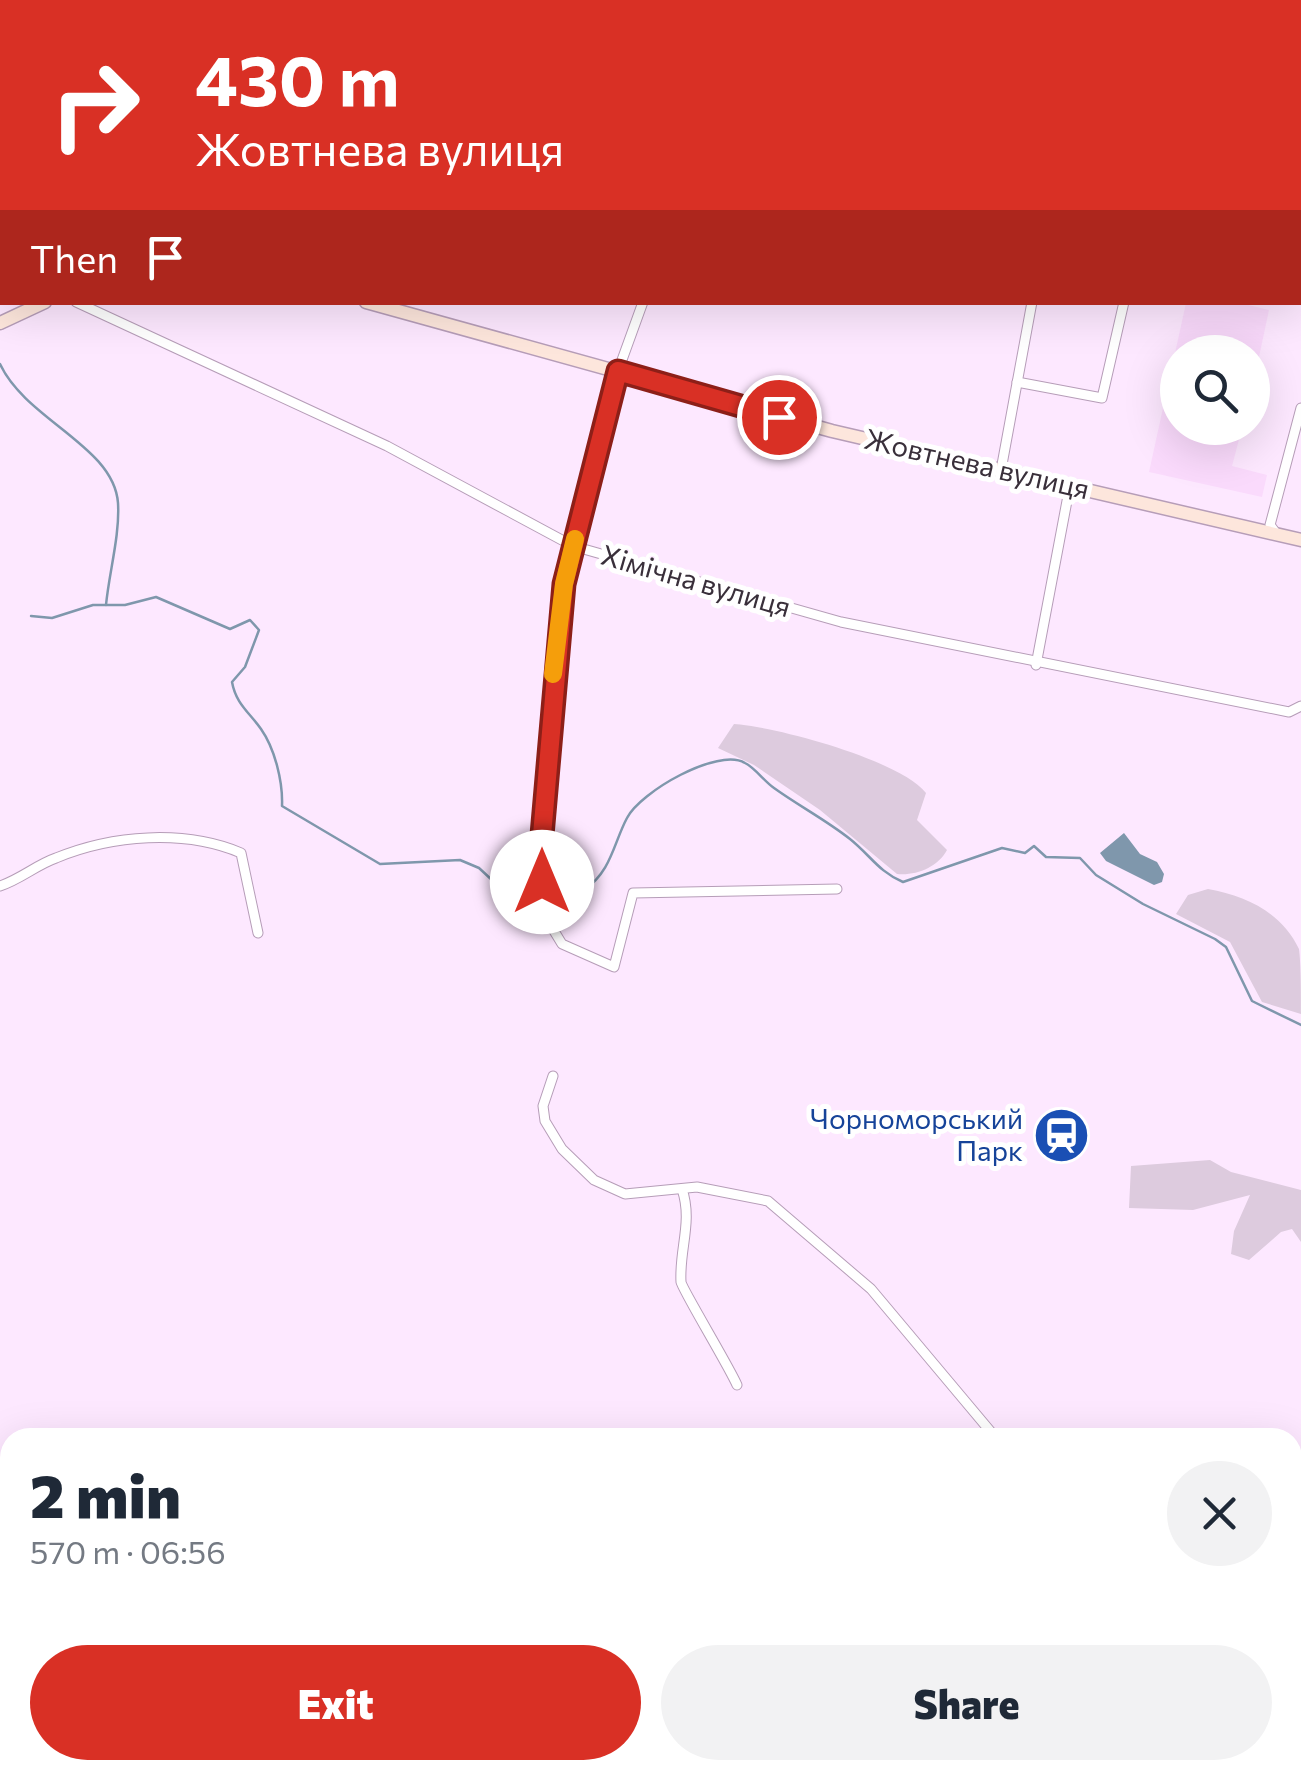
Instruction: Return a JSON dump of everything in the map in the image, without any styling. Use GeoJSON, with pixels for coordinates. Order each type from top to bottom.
{"type":"FeatureCollection","features":[{"type":"Feature","properties":{"kind":"main road"},"geometry":{"type":"LineString","coordinates":[[0,323],[39,305]]}},
{"type":"Feature","properties":{"kind":"main road","name":"Жовтнева вулиця"},"geometry":{"type":"LineString","coordinates":[[377,305],[832,431],[1301,540]]}},
{"type":"Feature","properties":{"kind":"street","name":"Хімічна вулиця"},"geometry":{"type":"LineString","coordinates":[[82,305],[387,446],[573,546],[841,622],[1036,665],[1241,700],[1274,710],[1289,712],[1301,706]]}},
{"type":"Feature","properties":{"kind":"street"},"geometry":{"type":"LineString","coordinates":[[642,305],[618,371],[573,546],[556,638],[540,858],[548,920],[562,944],[614,968],[633,893],[837,889]]}},
{"type":"Feature","properties":{"kind":"street"},"geometry":{"type":"LineString","coordinates":[[1000,470],[1031,305]]}},
{"type":"Feature","properties":{"kind":"street"},"geometry":{"type":"LineString","coordinates":[[1017,382],[1102,398],[1123,305]]}},
{"type":"Feature","properties":{"kind":"street"},"geometry":{"type":"LineString","coordinates":[[1276,534],[1270,525],[1301,408]]}},
{"type":"Feature","properties":{"kind":"street"},"geometry":{"type":"LineString","coordinates":[[1036,665],[1070,485]]}},
{"type":"Feature","properties":{"kind":"street"},"geometry":{"type":"LineString","coordinates":[[0,886],[23,878],[56,858],[111,842],[188,838],[241,854],[258,933]]}},
{"type":"Feature","properties":{"kind":"street"},"geometry":{"type":"LineString","coordinates":[[553,1076],[544,1099],[545,1121],[562,1149],[594,1180],[626,1194],[715,1188],[773,1203],[871,1289],[988,1428]]}},
{"type":"Feature","properties":{"kind":"street"},"geometry":{"type":"LineString","coordinates":[[682,1189],[689,1209],[681,1285],[711,1332],[738,1386]]}},
{"type":"Feature","properties":{"kind":"shaded area"},"geometry":{"type":"Polygon","coordinates":[[[1186,305],[1248,305],[1269,310],[1264,335],[1179,335],[1186,305]]]}},
{"type":"Feature","properties":{"kind":"shaded area"},"geometry":{"type":"Polygon","coordinates":[[[1160,422],[1160,445],[1238,445],[1232,466],[1267,475],[1262,497],[1149,472],[1160,422]]]}},
{"type":"Feature","properties":{"kind":"shaded area"},"geometry":{"type":"Polygon","coordinates":[[[734,724],[836,747],[912,781],[926,793],[917,820],[947,850],[926,869],[897,874],[820,810],[754,765],[718,748],[734,724]]]}},
{"type":"Feature","properties":{"kind":"shaded area"},"geometry":{"type":"Polygon","coordinates":[[[1208,889],[1262,908],[1292,936],[1299,949],[1301,1014],[1262,1002],[1230,942],[1176,914],[1188,895],[1208,889]]]}},
{"type":"Feature","properties":{"kind":"shaded area"},"geometry":{"type":"Polygon","coordinates":[[[1210,1160],[1231,1172],[1301,1190],[1301,1242],[1292,1229],[1281,1232],[1249,1260],[1231,1254],[1234,1231],[1250,1195],[1193,1210],[1129,1208],[1131,1166],[1210,1160]]]}},
{"type":"Feature","properties":{"kind":"water"},"geometry":{"type":"Polygon","coordinates":[[[1124,833],[1140,854],[1157,862],[1164,874],[1162,882],[1154,885],[1106,861],[1100,853],[1124,833]]]}},
{"type":"Feature","properties":{"kind":"waterway"},"geometry":{"type":"LineString","coordinates":[[0,364],[12,384],[86,449],[113,483],[118,515],[106,605]]}},
{"type":"Feature","properties":{"kind":"waterway"},"geometry":{"type":"LineString","coordinates":[[31,616],[52,618],[93,605],[125,605],[156,597],[230,629],[250,620],[259,630],[245,667],[232,682],[240,702],[270,746],[282,806],[380,864],[460,860],[479,868],[507,894],[527,902],[572,895],[601,874],[627,818],[647,796],[699,767],[733,760],[749,765],[774,788],[841,832],[903,882],[1002,848],[1025,853],[1034,846],[1046,857],[1080,858],[1096,875],[1143,904],[1226,947],[1252,1001],[1301,1025]]}},
{"type":"Feature","properties":{"kind":"slow traffic"},"geometry":{"type":"LineString","coordinates":[[553,674],[564,584],[575,539]]}},
{"type":"Feature","properties":{"kind":"place","name":"Чорноморський Парк"},"geometry":{"type":"Point","coordinates":[1062,1135]}},
{"type":"Feature","properties":{"kind":"route"},"geometry":{"type":"LineString","coordinates":[[542,882],[540,858],[556,638],[564,584],[618,371],[779,417]]}}]}
